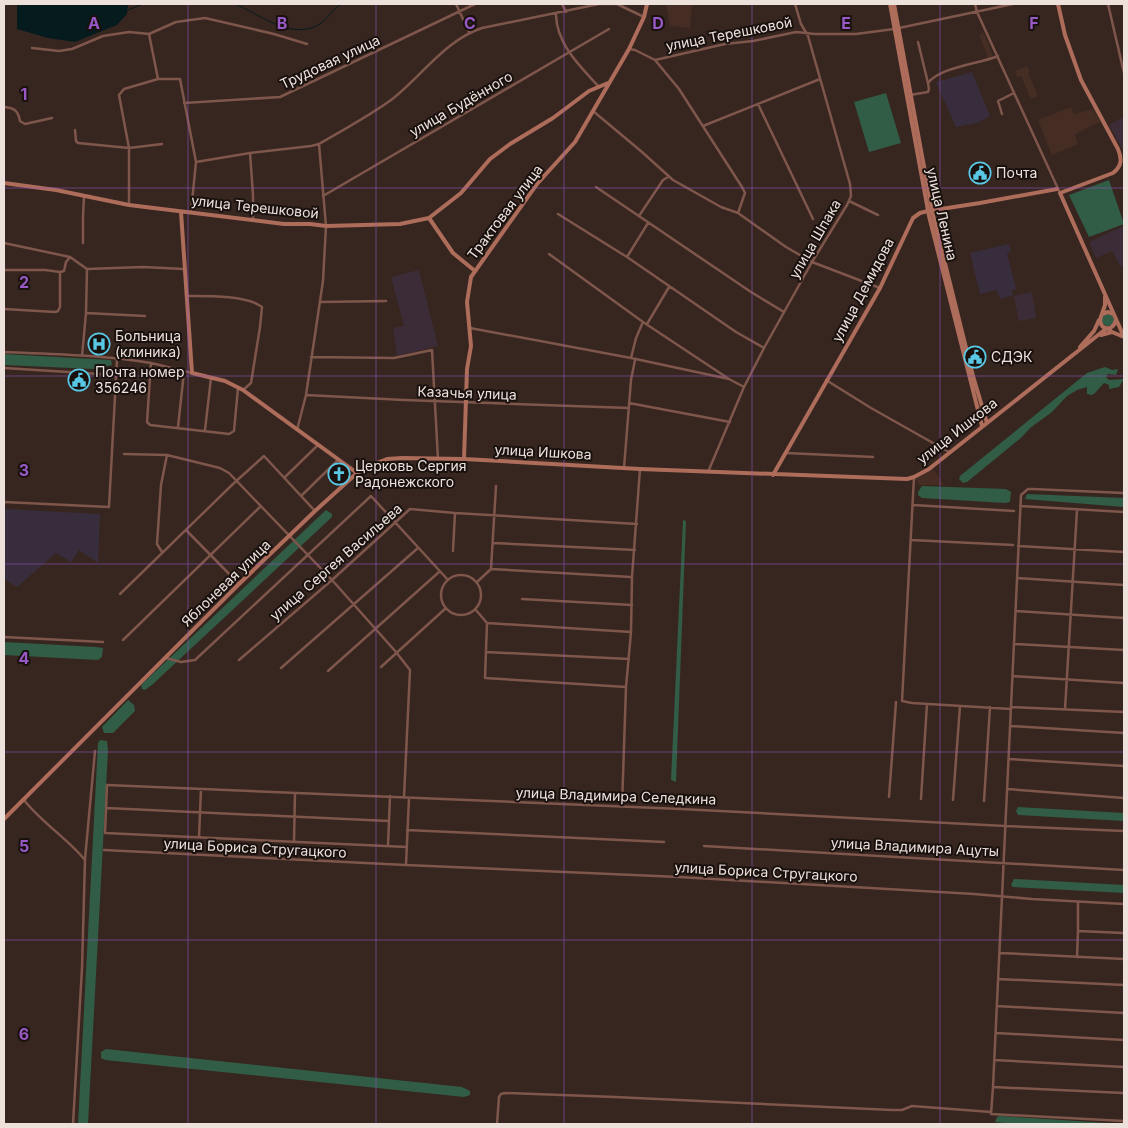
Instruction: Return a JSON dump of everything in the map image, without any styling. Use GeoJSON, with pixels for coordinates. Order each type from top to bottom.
{"type":"FeatureCollection","features":[{"type":"Feature","properties":{"kind":"street"},"geometry":{"type":"LineString","coordinates":[[456,4],[469,32]]}},
{"type":"Feature","properties":{"kind":"street","name":"Трудовая улица"},"geometry":{"type":"LineString","coordinates":[[184,103],[280,97],[475,4]]}},
{"type":"Feature","properties":{"kind":"street"},"geometry":{"type":"LineString","coordinates":[[562,4],[566,12]]}},
{"type":"Feature","properties":{"kind":"street"},"geometry":{"type":"LineString","coordinates":[[196,162],[319,144],[392,99],[469,32],[599,4],[617,4],[644,17]]}},
{"type":"Feature","properties":{"kind":"street","name":"Трактовая улица"},"geometry":{"type":"LineString","coordinates":[[464,459],[466,368],[471,346],[467,314],[470,281],[475,271],[537,184],[571,148],[629,50],[648,4]]}},
{"type":"Feature","properties":{"kind":"street","name":"улица Шпака"},"geometry":{"type":"LineString","coordinates":[[708,472],[744,387],[764,348],[849,201],[850,184],[808,36],[801,24],[796,4]]}},
{"type":"Feature","properties":{"kind":"street","name":"улица Ленина"},"geometry":{"type":"LineString","coordinates":[[890,4],[910,95],[931,210],[973,376],[987,423]]}},
{"type":"Feature","properties":{"kind":"street","name":"улица Ленина"},"geometry":{"type":"LineString","coordinates":[[894,4],[896,29],[931,210],[982,426]]}},
{"type":"Feature","properties":{"kind":"street"},"geometry":{"type":"LineString","coordinates":[[975,4],[1124,337]]}},
{"type":"Feature","properties":{"kind":"street","name":"улица Терешковой"},"geometry":{"type":"LineString","coordinates":[[629,50],[635,50],[655,60],[725,44],[753,41],[796,32],[856,34],[896,29],[1013,4]]}},
{"type":"Feature","properties":{"kind":"street"},"geometry":{"type":"LineString","coordinates":[[1058,4],[1065,35],[1081,80],[1118,149],[1121,161],[1113,173],[1060,193]]}},
{"type":"Feature","properties":{"kind":"street"},"geometry":{"type":"LineString","coordinates":[[1108,4],[1124,72]]}},
{"type":"Feature","properties":{"kind":"street"},"geometry":{"type":"LineString","coordinates":[[556,14],[559,33],[569,52],[598,87]]}},
{"type":"Feature","properties":{"kind":"street"},"geometry":{"type":"LineString","coordinates":[[32,48],[72,49],[103,36],[129,32],[149,34],[176,22],[205,18],[274,34],[306,44]]}},
{"type":"Feature","properties":{"kind":"street","name":"улица Будённого"},"geometry":{"type":"LineString","coordinates":[[323,196],[609,29]]}},
{"type":"Feature","properties":{"kind":"street"},"geometry":{"type":"LineString","coordinates":[[149,34],[158,79]]}},
{"type":"Feature","properties":{"kind":"street"},"geometry":{"type":"LineString","coordinates":[[910,95],[928,92],[928,83],[918,42]]}},
{"type":"Feature","properties":{"kind":"street"},"geometry":{"type":"LineString","coordinates":[[928,83],[931,79],[946,72],[998,56]]}},
{"type":"Feature","properties":{"kind":"street"},"geometry":{"type":"LineString","coordinates":[[655,60],[679,89],[745,193],[738,214]]}},
{"type":"Feature","properties":{"kind":"street"},"geometry":{"type":"LineString","coordinates":[[129,205],[129,148],[120,95],[124,89],[158,79],[180,78],[196,162],[191,212]]}},
{"type":"Feature","properties":{"kind":"street"},"geometry":{"type":"LineString","coordinates":[[703,126],[820,79]]}},
{"type":"Feature","properties":{"kind":"street","name":"улица Терешковой"},"geometry":{"type":"LineString","coordinates":[[4,183],[50,189],[129,205],[284,224],[326,226],[398,224],[429,218],[461,193],[490,159],[510,144],[553,118],[589,91],[608,83]]}},
{"type":"Feature","properties":{"kind":"street"},"geometry":{"type":"LineString","coordinates":[[1002,114],[998,101],[1014,93]]}},
{"type":"Feature","properties":{"kind":"street"},"geometry":{"type":"LineString","coordinates":[[758,104],[813,219]]}},
{"type":"Feature","properties":{"kind":"street"},"geometry":{"type":"LineString","coordinates":[[4,108],[17,111],[20,121],[25,124],[52,118]]}},
{"type":"Feature","properties":{"kind":"street"},"geometry":{"type":"LineString","coordinates":[[593,111],[665,172],[668,177],[721,207],[738,214],[786,247],[812,262],[880,288]]}},
{"type":"Feature","properties":{"kind":"street"},"geometry":{"type":"LineString","coordinates":[[75,130],[78,143],[129,148],[162,144]]}},
{"type":"Feature","properties":{"kind":"street"},"geometry":{"type":"LineString","coordinates":[[297,430],[306,395],[323,281],[326,226],[319,144]]}},
{"type":"Feature","properties":{"kind":"street"},"geometry":{"type":"LineString","coordinates":[[250,153],[253,220]]}},
{"type":"Feature","properties":{"kind":"street"},"geometry":{"type":"LineString","coordinates":[[639,216],[663,180],[668,177]]}},
{"type":"Feature","properties":{"kind":"street"},"geometry":{"type":"LineString","coordinates":[[596,188],[784,312]]}},
{"type":"Feature","properties":{"kind":"street","name":"улица Демидова"},"geometry":{"type":"LineString","coordinates":[[773,474],[880,288],[910,222],[917,214],[1057,188]]}},
{"type":"Feature","properties":{"kind":"street"},"geometry":{"type":"LineString","coordinates":[[83,243],[84,197]]}},
{"type":"Feature","properties":{"kind":"street"},"geometry":{"type":"LineString","coordinates":[[849,201],[878,215]]}},
{"type":"Feature","properties":{"kind":"street"},"geometry":{"type":"LineString","coordinates":[[181,212],[192,373]]}},
{"type":"Feature","properties":{"kind":"street"},"geometry":{"type":"LineString","coordinates":[[558,214],[627,257],[736,332],[764,348]]}},
{"type":"Feature","properties":{"kind":"street"},"geometry":{"type":"LineString","coordinates":[[429,218],[453,253],[475,271]]}},
{"type":"Feature","properties":{"kind":"street"},"geometry":{"type":"LineString","coordinates":[[627,257],[648,223]]}},
{"type":"Feature","properties":{"kind":"street"},"geometry":{"type":"LineString","coordinates":[[4,243],[70,258],[87,269],[143,267],[184,269]]}},
{"type":"Feature","properties":{"kind":"street"},"geometry":{"type":"LineString","coordinates":[[549,254],[645,323],[729,380],[744,387]]}},
{"type":"Feature","properties":{"kind":"street"},"geometry":{"type":"LineString","coordinates":[[4,270],[60,272],[64,271],[66,262],[70,258]]}},
{"type":"Feature","properties":{"kind":"street"},"geometry":{"type":"LineString","coordinates":[[82,356],[86,313],[87,269]]}},
{"type":"Feature","properties":{"kind":"street"},"geometry":{"type":"LineString","coordinates":[[4,309],[58,311],[60,307],[60,272]]}},
{"type":"Feature","properties":{"kind":"street"},"geometry":{"type":"LineString","coordinates":[[631,358],[645,323],[669,287]]}},
{"type":"Feature","properties":{"kind":"street"},"geometry":{"type":"LineString","coordinates":[[1104,292],[1105,305],[1099,320],[1102,327],[1124,337]]}},
{"type":"Feature","properties":{"kind":"street"},"geometry":{"type":"LineString","coordinates":[[187,296],[243,300],[259,304],[262,307],[250,383],[243,390]]}},
{"type":"Feature","properties":{"kind":"street"},"geometry":{"type":"LineString","coordinates":[[320,302],[386,301]]}},
{"type":"Feature","properties":{"kind":"street"},"geometry":{"type":"LineString","coordinates":[[1102,314],[1108,312],[1116,317]]}},
{"type":"Feature","properties":{"kind":"street"},"geometry":{"type":"LineString","coordinates":[[86,313],[145,316]]}},
{"type":"Feature","properties":{"kind":"street"},"geometry":{"type":"LineString","coordinates":[[1107,328],[1114,326],[1116,317]]}},
{"type":"Feature","properties":{"kind":"street","name":"улица Ишкова"},"geometry":{"type":"LineString","coordinates":[[1073,354],[1090,336],[1099,320]]}},
{"type":"Feature","properties":{"kind":"street"},"geometry":{"type":"LineString","coordinates":[[470,328],[631,358],[729,380]]}},
{"type":"Feature","properties":{"kind":"street","name":"улица Ишкова"},"geometry":{"type":"LineString","coordinates":[[357,473],[387,459],[464,459],[893,480],[914,478],[1107,328]]}},
{"type":"Feature","properties":{"kind":"street"},"geometry":{"type":"LineString","coordinates":[[1098,336],[1112,332]]}},
{"type":"Feature","properties":{"kind":"street"},"geometry":{"type":"LineString","coordinates":[[311,357],[394,358],[432,350],[438,459]]}},
{"type":"Feature","properties":{"kind":"street"},"geometry":{"type":"LineString","coordinates":[[4,352],[117,359],[151,364],[225,381],[243,390],[357,473]]}},
{"type":"Feature","properties":{"kind":"street"},"geometry":{"type":"LineString","coordinates":[[4,502],[109,507],[117,359]]}},
{"type":"Feature","properties":{"kind":"street"},"geometry":{"type":"LineString","coordinates":[[624,468],[631,380],[635,360]]}},
{"type":"Feature","properties":{"kind":"street"},"geometry":{"type":"LineString","coordinates":[[151,364],[147,422],[150,425],[229,434],[234,432],[238,387]]}},
{"type":"Feature","properties":{"kind":"street"},"geometry":{"type":"LineString","coordinates":[[4,368],[116,374]]}},
{"type":"Feature","properties":{"kind":"street"},"geometry":{"type":"LineString","coordinates":[[178,427],[184,371]]}},
{"type":"Feature","properties":{"kind":"street"},"geometry":{"type":"LineString","coordinates":[[205,430],[211,378]]}},
{"type":"Feature","properties":{"kind":"street"},"geometry":{"type":"LineString","coordinates":[[826,380],[879,413],[949,452]]}},
{"type":"Feature","properties":{"kind":"street","name":"Казачья улица"},"geometry":{"type":"LineString","coordinates":[[306,395],[629,408]]}},
{"type":"Feature","properties":{"kind":"street"},"geometry":{"type":"LineString","coordinates":[[629,403],[730,422]]}},
{"type":"Feature","properties":{"kind":"street"},"geometry":{"type":"LineString","coordinates":[[284,478],[318,445]]}},
{"type":"Feature","properties":{"kind":"street"},"geometry":{"type":"LineString","coordinates":[[785,453],[873,457]]}},
{"type":"Feature","properties":{"kind":"street"},"geometry":{"type":"LineString","coordinates":[[124,454],[167,455],[220,468],[238,481],[289,537],[332,580],[396,652],[410,670],[404,797]]}},
{"type":"Feature","properties":{"kind":"street"},"geometry":{"type":"LineString","coordinates":[[162,552],[157,544],[161,486],[167,455]]}},
{"type":"Feature","properties":{"kind":"street"},"geometry":{"type":"LineString","coordinates":[[120,594],[264,456],[315,511]]}},
{"type":"Feature","properties":{"kind":"street"},"geometry":{"type":"LineString","coordinates":[[301,496],[338,460]]}},
{"type":"Feature","properties":{"kind":"street"},"geometry":{"type":"LineString","coordinates":[[622,806],[626,687],[640,469]]}},
{"type":"Feature","properties":{"kind":"street","name":"Яблоневая улица"},"geometry":{"type":"LineString","coordinates":[[4,819],[239,584],[357,473]]}},
{"type":"Feature","properties":{"kind":"street"},"geometry":{"type":"LineString","coordinates":[[904,702],[901,698],[914,478]]}},
{"type":"Feature","properties":{"kind":"street"},"geometry":{"type":"LineString","coordinates":[[477,582],[491,569],[496,486]]}},
{"type":"Feature","properties":{"kind":"street"},"geometry":{"type":"LineString","coordinates":[[991,1112],[1021,495],[1028,489],[1124,493]]}},
{"type":"Feature","properties":{"kind":"street"},"geometry":{"type":"LineString","coordinates":[[166,658],[181,662],[195,660],[371,496],[448,580]]}},
{"type":"Feature","properties":{"kind":"street"},"geometry":{"type":"LineString","coordinates":[[913,505],[1014,511]]}},
{"type":"Feature","properties":{"kind":"street"},"geometry":{"type":"LineString","coordinates":[[123,640],[261,506]]}},
{"type":"Feature","properties":{"kind":"street"},"geometry":{"type":"LineString","coordinates":[[1020,506],[1124,512]]}},
{"type":"Feature","properties":{"kind":"street","name":"улица Сергея Васильева"},"geometry":{"type":"LineString","coordinates":[[239,660],[332,580],[410,509],[455,514],[637,524]]}},
{"type":"Feature","properties":{"kind":"street"},"geometry":{"type":"LineString","coordinates":[[1065,709],[1077,510]]}},
{"type":"Feature","properties":{"kind":"street"},"geometry":{"type":"LineString","coordinates":[[453,551],[455,514]]}},
{"type":"Feature","properties":{"kind":"street"},"geometry":{"type":"LineString","coordinates":[[186,530],[239,584]]}},
{"type":"Feature","properties":{"kind":"street"},"geometry":{"type":"LineString","coordinates":[[911,540],[1013,545]]}},
{"type":"Feature","properties":{"kind":"street"},"geometry":{"type":"LineString","coordinates":[[493,543],[635,550]]}},
{"type":"Feature","properties":{"kind":"street"},"geometry":{"type":"LineString","coordinates":[[1018,546],[1124,552]]}},
{"type":"Feature","properties":{"kind":"street"},"geometry":{"type":"LineString","coordinates":[[281,668],[418,548]]}},
{"type":"Feature","properties":{"kind":"street"},"geometry":{"type":"LineString","coordinates":[[491,569],[632,577]]}},
{"type":"Feature","properties":{"kind":"street"},"geometry":{"type":"LineString","coordinates":[[328,671],[439,572]]}},
{"type":"Feature","properties":{"kind":"street"},"geometry":{"type":"LineString","coordinates":[[456,576],[463,576],[477,582],[480,601],[475,609],[462,615],[455,614],[446,608],[441,599],[441,592],[448,580],[456,576]]}},
{"type":"Feature","properties":{"kind":"street"},"geometry":{"type":"LineString","coordinates":[[1017,578],[1124,585]]}},
{"type":"Feature","properties":{"kind":"street"},"geometry":{"type":"LineString","coordinates":[[522,599],[632,605]]}},
{"type":"Feature","properties":{"kind":"street"},"geometry":{"type":"LineString","coordinates":[[381,667],[446,608]]}},
{"type":"Feature","properties":{"kind":"street"},"geometry":{"type":"LineString","coordinates":[[475,609],[487,623],[485,678],[626,687]]}},
{"type":"Feature","properties":{"kind":"street"},"geometry":{"type":"LineString","coordinates":[[1016,611],[1124,618]]}},
{"type":"Feature","properties":{"kind":"street"},"geometry":{"type":"LineString","coordinates":[[487,623],[631,632]]}},
{"type":"Feature","properties":{"kind":"street"},"geometry":{"type":"LineString","coordinates":[[4,637],[103,642]]}},
{"type":"Feature","properties":{"kind":"street"},"geometry":{"type":"LineString","coordinates":[[1014,644],[1124,650]]}},
{"type":"Feature","properties":{"kind":"street"},"geometry":{"type":"LineString","coordinates":[[485,652],[629,659]]}},
{"type":"Feature","properties":{"kind":"street"},"geometry":{"type":"LineString","coordinates":[[1013,676],[1124,683]]}},
{"type":"Feature","properties":{"kind":"street"},"geometry":{"type":"LineString","coordinates":[[889,797],[894,703],[1124,712]]}},
{"type":"Feature","properties":{"kind":"street"},"geometry":{"type":"LineString","coordinates":[[921,799],[927,704]]}},
{"type":"Feature","properties":{"kind":"street"},"geometry":{"type":"LineString","coordinates":[[953,800],[960,706]]}},
{"type":"Feature","properties":{"kind":"street"},"geometry":{"type":"LineString","coordinates":[[984,801],[990,707]]}},
{"type":"Feature","properties":{"kind":"street"},"geometry":{"type":"LineString","coordinates":[[1010,726],[1124,733]]}},
{"type":"Feature","properties":{"kind":"street"},"geometry":{"type":"LineString","coordinates":[[73,1124],[82,968],[85,860],[95,752]]}},
{"type":"Feature","properties":{"kind":"street"},"geometry":{"type":"LineString","coordinates":[[1008,758],[1124,766]]}},
{"type":"Feature","properties":{"kind":"street","name":"улица Владимира Селедкина"},"geometry":{"type":"LineString","coordinates":[[106,808],[106,785],[622,806],[1124,831]]}},
{"type":"Feature","properties":{"kind":"street"},"geometry":{"type":"LineString","coordinates":[[199,837],[202,789]]}},
{"type":"Feature","properties":{"kind":"street"},"geometry":{"type":"LineString","coordinates":[[1007,790],[1124,798]]}},
{"type":"Feature","properties":{"kind":"street"},"geometry":{"type":"LineString","coordinates":[[294,842],[295,793]]}},
{"type":"Feature","properties":{"kind":"street"},"geometry":{"type":"LineString","coordinates":[[388,846],[390,796]]}},
{"type":"Feature","properties":{"kind":"street"},"geometry":{"type":"LineString","coordinates":[[406,865],[409,797]]}},
{"type":"Feature","properties":{"kind":"street"},"geometry":{"type":"LineString","coordinates":[[23,799],[50,828],[77,850],[85,860]]}},
{"type":"Feature","properties":{"kind":"street"},"geometry":{"type":"LineString","coordinates":[[389,821],[106,808],[105,833],[407,847]]}},
{"type":"Feature","properties":{"kind":"street"},"geometry":{"type":"LineString","coordinates":[[407,830],[664,842]]}},
{"type":"Feature","properties":{"kind":"street","name":"улица Владимира Ацуты"},"geometry":{"type":"LineString","coordinates":[[704,846],[1124,870]]}},
{"type":"Feature","properties":{"kind":"street","name":"улица Бориса Стругацкого"},"geometry":{"type":"LineString","coordinates":[[104,850],[699,878],[1124,904]]}},
{"type":"Feature","properties":{"kind":"street"},"geometry":{"type":"LineString","coordinates":[[1077,957],[1078,902]]}},
{"type":"Feature","properties":{"kind":"street"},"geometry":{"type":"LineString","coordinates":[[1078,931],[1124,933]]}},
{"type":"Feature","properties":{"kind":"street"},"geometry":{"type":"LineString","coordinates":[[1000,953],[1124,959]]}},
{"type":"Feature","properties":{"kind":"street"},"geometry":{"type":"LineString","coordinates":[[998,979],[1124,985]]}},
{"type":"Feature","properties":{"kind":"street"},"geometry":{"type":"LineString","coordinates":[[997,1006],[1124,1013]]}},
{"type":"Feature","properties":{"kind":"street"},"geometry":{"type":"LineString","coordinates":[[996,1034],[1124,1040]]}},
{"type":"Feature","properties":{"kind":"street"},"geometry":{"type":"LineString","coordinates":[[994,1060],[1124,1066]]}},
{"type":"Feature","properties":{"kind":"street"},"geometry":{"type":"LineString","coordinates":[[993,1087],[1124,1093]]}},
{"type":"Feature","properties":{"kind":"street"},"geometry":{"type":"LineString","coordinates":[[497,1124],[499,1098],[501,1094],[505,1093],[615,1096],[892,1110],[902,1110],[912,1106],[991,1112],[991,1114],[1124,1121]]}},
{"type":"Feature","properties":{"kind":"shaded area"},"geometry":{"type":"Polygon","coordinates":[[[662,4],[699,5],[692,5],[690,28],[670,26],[666,5],[662,4]]]}},
{"type":"Feature","properties":{"kind":"shaded area"},"geometry":{"type":"Polygon","coordinates":[[[984,33],[993,56],[988,58],[979,35],[984,33]]]}},
{"type":"Feature","properties":{"kind":"shaded area"},"geometry":{"type":"Polygon","coordinates":[[[1027,66],[1038,96],[1031,99],[1021,76],[1017,77],[1015,71],[1027,66]]]}},
{"type":"Feature","properties":{"kind":"shaded area"},"geometry":{"type":"Polygon","coordinates":[[[972,72],[990,116],[977,123],[956,127],[936,82],[972,72]]]}},
{"type":"Feature","properties":{"kind":"shaded area"},"geometry":{"type":"Polygon","coordinates":[[[1071,107],[1074,114],[1093,109],[1100,122],[1075,134],[1078,144],[1052,155],[1038,120],[1071,107]]]}},
{"type":"Feature","properties":{"kind":"shaded area"},"geometry":{"type":"Polygon","coordinates":[[[1124,117],[1124,152],[1109,125],[1124,117]]]}},
{"type":"Feature","properties":{"kind":"shaded area"},"geometry":{"type":"Polygon","coordinates":[[[1124,226],[1124,265],[1121,267],[1112,251],[1096,258],[1089,242],[1124,226]]]}},
{"type":"Feature","properties":{"kind":"shaded area"},"geometry":{"type":"Polygon","coordinates":[[[1009,244],[1011,252],[1007,253],[1016,289],[1012,290],[1013,295],[1000,299],[997,290],[980,294],[970,253],[1009,244]]]}},
{"type":"Feature","properties":{"kind":"shaded area"},"geometry":{"type":"Polygon","coordinates":[[[419,270],[438,346],[397,356],[393,328],[404,326],[391,277],[419,270]]]}},
{"type":"Feature","properties":{"kind":"shaded area"},"geometry":{"type":"Polygon","coordinates":[[[1032,292],[1036,318],[1019,321],[1014,296],[1032,292]]]}},
{"type":"Feature","properties":{"kind":"shaded area"},"geometry":{"type":"Polygon","coordinates":[[[933,469],[944,485],[918,484],[916,479],[918,477],[933,469]]]}},
{"type":"Feature","properties":{"kind":"shaded area"},"geometry":{"type":"Polygon","coordinates":[[[5,509],[100,514],[98,563],[79,550],[71,562],[56,553],[17,587],[4,579],[5,509]]]}},
{"type":"Feature","properties":{"kind":"green space"},"geometry":{"type":"Polygon","coordinates":[[[886,93],[901,143],[869,152],[854,102],[886,93]]]}},
{"type":"Feature","properties":{"kind":"green space"},"geometry":{"type":"Polygon","coordinates":[[[1109,180],[1124,224],[1089,237],[1069,195],[1109,180]]]}},
{"type":"Feature","properties":{"kind":"green space"},"geometry":{"type":"Polygon","coordinates":[[[1106,314],[1110,314],[1114,320],[1110,326],[1106,326],[1102,322],[1102,318],[1106,314]]]}},
{"type":"Feature","properties":{"kind":"green space"},"geometry":{"type":"Polygon","coordinates":[[[4,354],[111,360],[112,365],[94,369],[4,365],[4,354]]]}},
{"type":"Feature","properties":{"kind":"green space"},"geometry":{"type":"Polygon","coordinates":[[[1105,367],[1112,370],[1118,369],[1116,375],[1108,374],[1106,377],[1109,380],[1124,379],[1119,387],[1109,389],[1109,385],[1104,383],[1092,395],[1087,394],[1087,387],[1077,390],[1067,396],[1052,412],[1030,428],[1022,437],[967,482],[963,483],[959,479],[960,476],[1087,373],[1105,367]]]}},
{"type":"Feature","properties":{"kind":"green space"},"geometry":{"type":"Polygon","coordinates":[[[922,486],[1006,489],[1011,492],[1010,502],[922,498],[918,495],[918,492],[922,486]]]}},
{"type":"Feature","properties":{"kind":"green space"},"geometry":{"type":"Polygon","coordinates":[[[1027,494],[1124,498],[1124,507],[1025,499],[1027,494]]]}},
{"type":"Feature","properties":{"kind":"green space"},"geometry":{"type":"Polygon","coordinates":[[[326,510],[332,514],[332,517],[153,684],[145,690],[142,689],[141,685],[326,510]]]}},
{"type":"Feature","properties":{"kind":"green space"},"geometry":{"type":"Polygon","coordinates":[[[683,520],[686,521],[676,782],[671,780],[683,520]]]}},
{"type":"Feature","properties":{"kind":"green space"},"geometry":{"type":"Polygon","coordinates":[[[4,642],[103,648],[102,657],[98,660],[4,655],[4,642]]]}},
{"type":"Feature","properties":{"kind":"green space"},"geometry":{"type":"Polygon","coordinates":[[[128,700],[134,705],[135,711],[113,733],[104,733],[102,727],[128,700]]]}},
{"type":"Feature","properties":{"kind":"green space"},"geometry":{"type":"Polygon","coordinates":[[[100,740],[107,741],[108,750],[88,1124],[78,1124],[98,743],[100,740]]]}},
{"type":"Feature","properties":{"kind":"green space"},"geometry":{"type":"Polygon","coordinates":[[[1018,807],[1124,813],[1124,821],[1018,815],[1016,811],[1018,807]]]}},
{"type":"Feature","properties":{"kind":"green space"},"geometry":{"type":"Polygon","coordinates":[[[1014,879],[1124,885],[1124,893],[1013,887],[1011,885],[1014,879]]]}},
{"type":"Feature","properties":{"kind":"green space"},"geometry":{"type":"Polygon","coordinates":[[[106,1049],[462,1087],[470,1091],[470,1095],[464,1097],[105,1060],[101,1058],[101,1052],[106,1049]]]}},
{"type":"Feature","properties":{"kind":"green space"},"geometry":{"type":"Polygon","coordinates":[[[997,1117],[1122,1124],[1012,1124],[995,1122],[997,1117]]]}},
{"type":"Feature","properties":{"kind":"water"},"geometry":{"type":"Polygon","coordinates":[[[17,4],[128,4],[127,14],[117,25],[75,42],[48,38],[17,29],[17,4]]]}},
{"type":"Feature","properties":{"kind":"waterway"},"geometry":{"type":"LineString","coordinates":[[128,10],[143,4]]}},
{"type":"Feature","properties":{"kind":"waterway"},"geometry":{"type":"LineString","coordinates":[[235,4],[274,24],[295,29],[306,29],[316,26],[325,20],[339,5],[343,4]]}},
{"type":"Feature","properties":{"kind":"place","name":"Почта"},"geometry":{"type":"Point","coordinates":[980,173]}},
{"type":"Feature","properties":{"kind":"place","name":"Больница (клиника)"},"geometry":{"type":"Point","coordinates":[99,344]}},
{"type":"Feature","properties":{"kind":"place","name":"СДЭК"},"geometry":{"type":"Point","coordinates":[975,357]}},
{"type":"Feature","properties":{"kind":"place","name":"Почта номер 356246"},"geometry":{"type":"Point","coordinates":[79,380]}},
{"type":"Feature","properties":{"kind":"place","name":"Церковь Сергия Радонежского"},"geometry":{"type":"Point","coordinates":[339,474]}}]}
